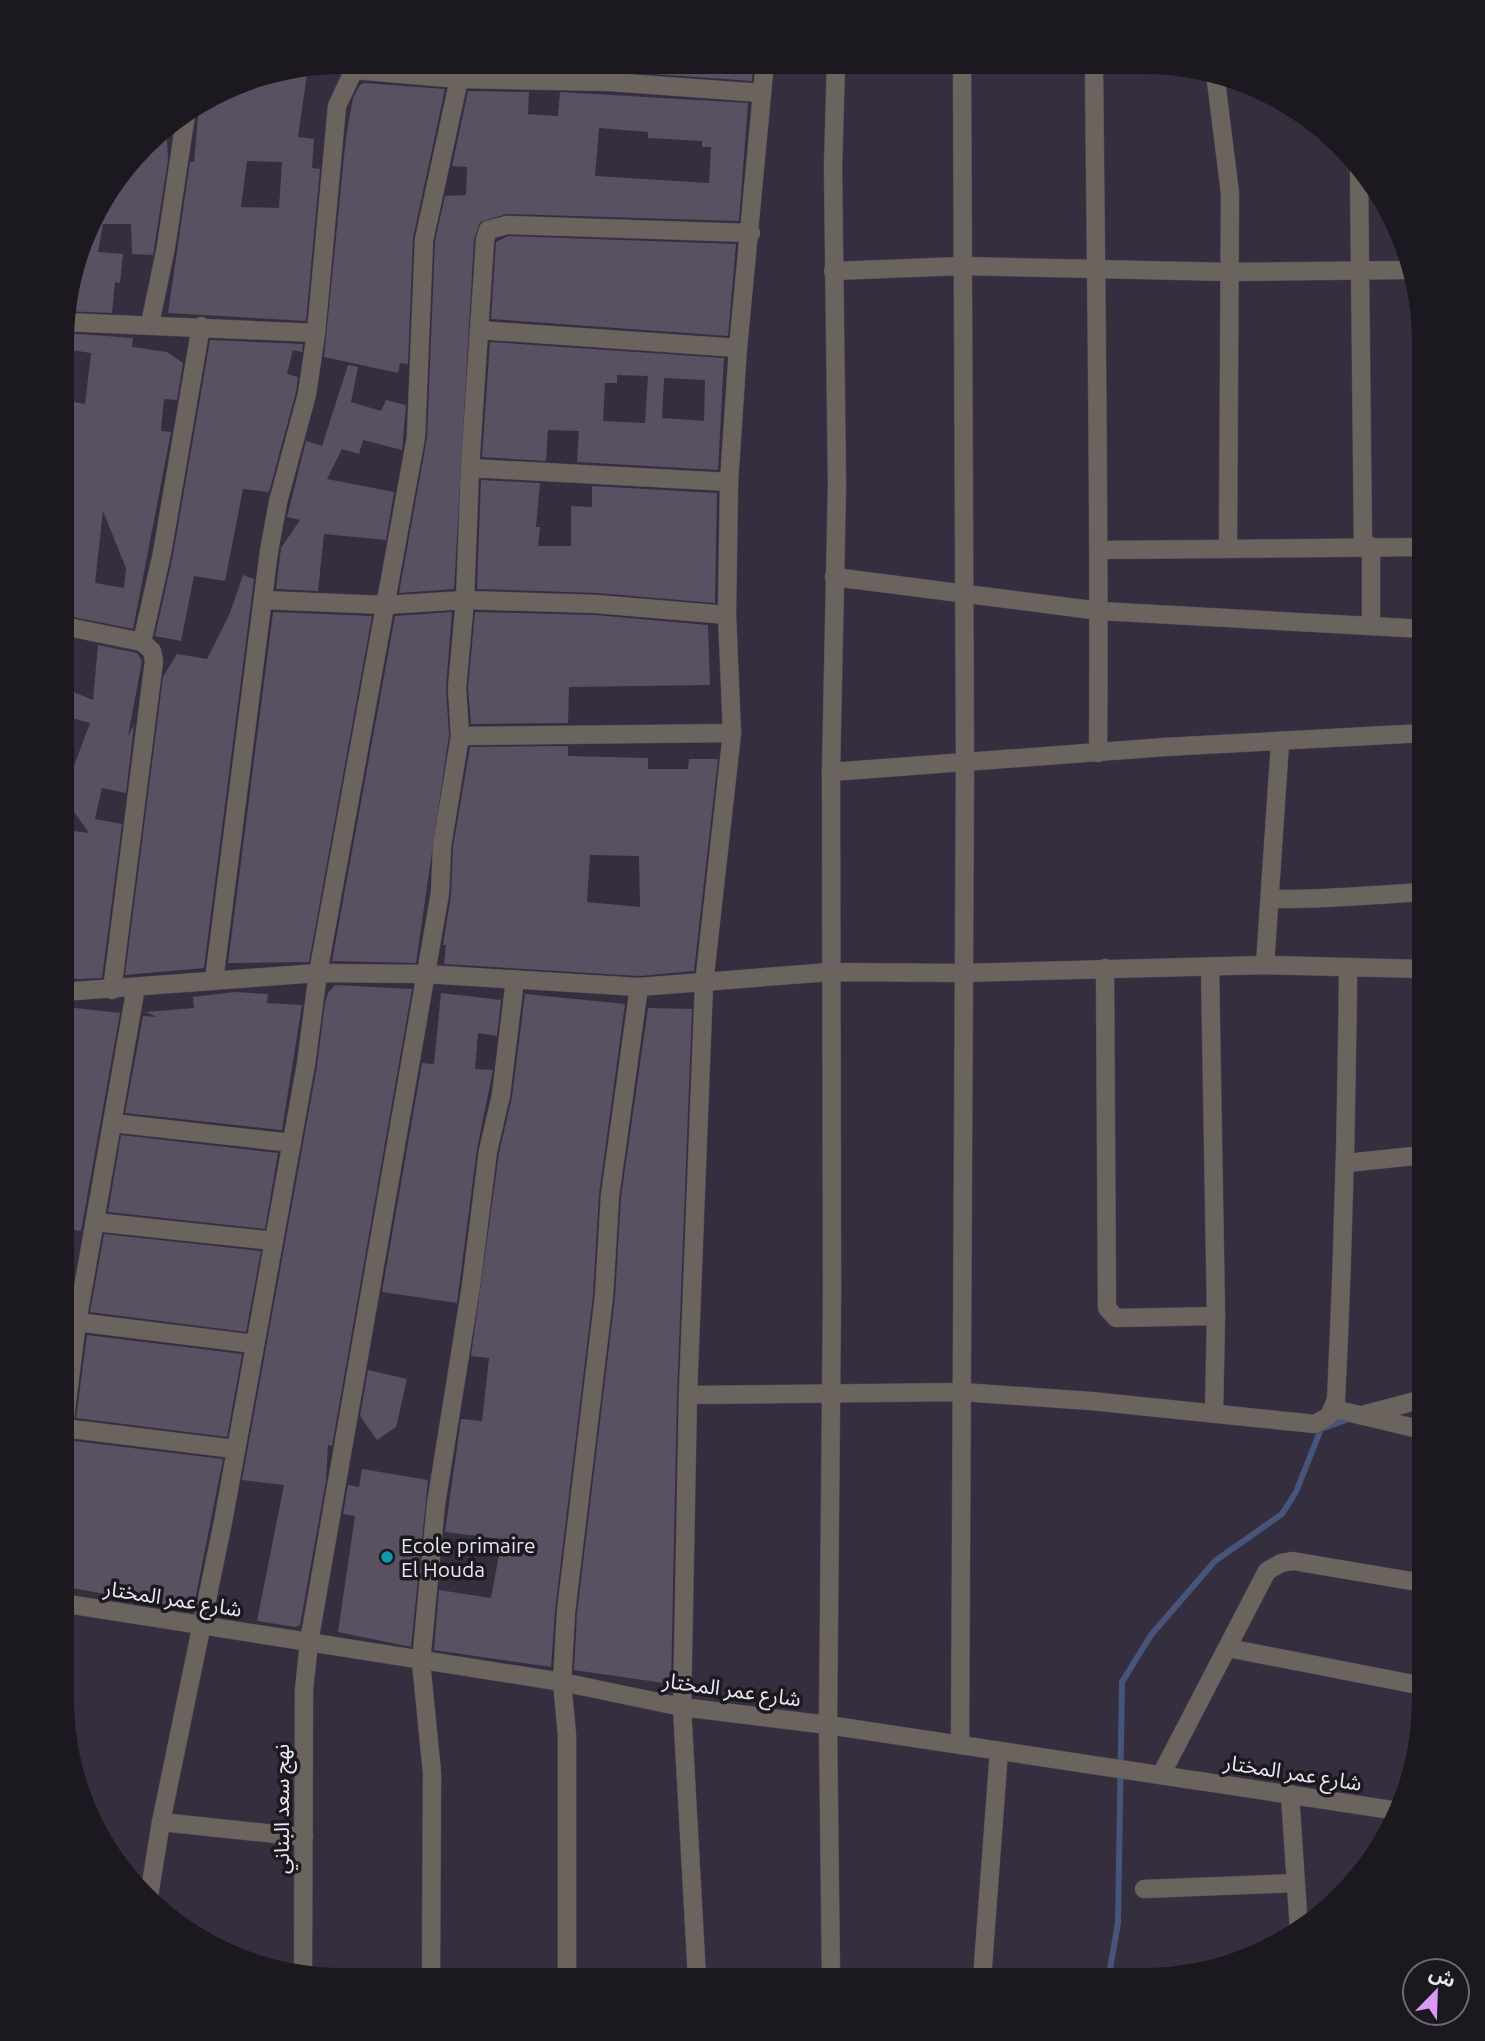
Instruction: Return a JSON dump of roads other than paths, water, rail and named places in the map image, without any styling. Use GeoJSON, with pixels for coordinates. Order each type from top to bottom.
{"type":"FeatureCollection","features":[{"type":"Feature","properties":{"kind":"street"},"geometry":{"type":"LineString","coordinates":[[214,980],[262,600],[278,502],[307,394],[316,333],[337,106],[352,74]]}},
{"type":"Feature","properties":{"kind":"street"},"geometry":{"type":"LineString","coordinates":[[150,1887],[292,1143],[318,973],[416,437],[424,240],[459,74]]}},
{"type":"Feature","properties":{"kind":"street"},"geometry":{"type":"LineString","coordinates":[[510,74],[762,93]]}},
{"type":"Feature","properties":{"kind":"street"},"geometry":{"type":"LineString","coordinates":[[696,1968],[682,1707],[688,1395],[704,984],[732,733],[727,615],[729,482],[738,348],[751,233],[764,74]]}},
{"type":"Feature","properties":{"kind":"street"},"geometry":{"type":"LineString","coordinates":[[831,1968],[828,1725],[831,772],[837,485],[833,271],[836,74]]}},
{"type":"Feature","properties":{"kind":"street"},"geometry":{"type":"LineString","coordinates":[[960,1745],[965,763],[962,74]]}},
{"type":"Feature","properties":{"kind":"street"},"geometry":{"type":"LineString","coordinates":[[1094,74],[1100,550],[1098,753]]}},
{"type":"Feature","properties":{"kind":"street"},"geometry":{"type":"LineString","coordinates":[[1216,84],[1230,193],[1228,547]]}},
{"type":"Feature","properties":{"kind":"street"},"geometry":{"type":"LineString","coordinates":[[150,324],[166,247],[184,124]]}},
{"type":"Feature","properties":{"kind":"street"},"geometry":{"type":"LineString","coordinates":[[1359,183],[1371,625]]}},
{"type":"Feature","properties":{"kind":"street","name":"نهج سعد البناني"},"geometry":{"type":"LineString","coordinates":[[303,1964],[304,1690],[309,1642],[440,892],[442,846],[460,736],[457,688],[485,240],[488,230],[507,225],[751,233]]}},
{"type":"Feature","properties":{"kind":"street"},"geometry":{"type":"LineString","coordinates":[[833,271],[962,266],[1231,272],[1401,270]]}},
{"type":"Feature","properties":{"kind":"street"},"geometry":{"type":"LineString","coordinates":[[74,323],[201,326],[316,333]]}},
{"type":"Feature","properties":{"kind":"street"},"geometry":{"type":"LineString","coordinates":[[142,642],[162,553],[201,326]]}},
{"type":"Feature","properties":{"kind":"street"},"geometry":{"type":"LineString","coordinates":[[479,330],[738,348]]}},
{"type":"Feature","properties":{"kind":"street"},"geometry":{"type":"LineString","coordinates":[[470,468],[729,482]]}},
{"type":"Feature","properties":{"kind":"street"},"geometry":{"type":"LineString","coordinates":[[1100,550],[1412,547]]}},
{"type":"Feature","properties":{"kind":"street"},"geometry":{"type":"LineString","coordinates":[[834,577],[1100,611],[1412,628]]}},
{"type":"Feature","properties":{"kind":"street"},"geometry":{"type":"LineString","coordinates":[[262,600],[385,605],[464,600],[596,604],[727,615]]}},
{"type":"Feature","properties":{"kind":"street"},"geometry":{"type":"LineString","coordinates":[[74,628],[142,642],[152,651],[154,661],[112,990]]}},
{"type":"Feature","properties":{"kind":"street"},"geometry":{"type":"LineString","coordinates":[[460,736],[732,733]]}},
{"type":"Feature","properties":{"kind":"street"},"geometry":{"type":"LineString","coordinates":[[831,772],[1412,734]]}},
{"type":"Feature","properties":{"kind":"street"},"geometry":{"type":"LineString","coordinates":[[1265,965],[1280,743]]}},
{"type":"Feature","properties":{"kind":"street"},"geometry":{"type":"LineString","coordinates":[[1270,899],[1334,900],[1412,893]]}},
{"type":"Feature","properties":{"kind":"street"},"geometry":{"type":"LineString","coordinates":[[74,992],[318,973],[425,974],[639,987],[830,972],[963,973],[1265,965],[1412,969]]}},
{"type":"Feature","properties":{"kind":"street"},"geometry":{"type":"LineString","coordinates":[[1210,966],[1216,1316],[1214,1412]]}},
{"type":"Feature","properties":{"kind":"street"},"geometry":{"type":"LineString","coordinates":[[1105,968],[1107,1308],[1116,1318],[1216,1316]]}},
{"type":"Feature","properties":{"kind":"street"},"geometry":{"type":"LineString","coordinates":[[688,1395],[962,1392],[1214,1412],[1315,1424],[1329,1416],[1334,1409],[1347,1163],[1348,969]]}},
{"type":"Feature","properties":{"kind":"street"},"geometry":{"type":"LineString","coordinates":[[431,1968],[432,1773],[421,1662],[436,1504],[471,1286],[488,1151],[500,1095],[515,980]]}},
{"type":"Feature","properties":{"kind":"street"},"geometry":{"type":"LineString","coordinates":[[74,1346],[136,987]]}},
{"type":"Feature","properties":{"kind":"street"},"geometry":{"type":"LineString","coordinates":[[567,1968],[567,1735],[562,1682],[567,1599],[604,1296],[610,1196],[639,987]]}},
{"type":"Feature","properties":{"kind":"street"},"geometry":{"type":"LineString","coordinates":[[113,1123],[292,1143]]}},
{"type":"Feature","properties":{"kind":"street"},"geometry":{"type":"LineString","coordinates":[[1347,1163],[1412,1156]]}},
{"type":"Feature","properties":{"kind":"street"},"geometry":{"type":"LineString","coordinates":[[95,1222],[274,1241]]}},
{"type":"Feature","properties":{"kind":"street"},"geometry":{"type":"LineString","coordinates":[[77,1322],[254,1344]]}},
{"type":"Feature","properties":{"kind":"street"},"geometry":{"type":"LineString","coordinates":[[1366,1414],[1412,1402]]}},
{"type":"Feature","properties":{"kind":"street"},"geometry":{"type":"LineString","coordinates":[[1334,1409],[1366,1414],[1412,1427]]}},
{"type":"Feature","properties":{"kind":"street"},"geometry":{"type":"LineString","coordinates":[[74,1436],[234,1449]]}},
{"type":"Feature","properties":{"kind":"street"},"geometry":{"type":"LineString","coordinates":[[1161,1775],[1266,1571],[1293,1561],[1412,1581]]}},
{"type":"Feature","properties":{"kind":"street","name":"شارع عمر المختار"},"geometry":{"type":"LineString","coordinates":[[74,1608],[562,1682],[682,1707],[828,1725],[1104,1766],[1290,1794],[1387,1812]]}},
{"type":"Feature","properties":{"kind":"street"},"geometry":{"type":"LineString","coordinates":[[1228,1648],[1412,1684]]}},
{"type":"Feature","properties":{"kind":"street"},"geometry":{"type":"LineString","coordinates":[[983,1968],[999,1751]]}},
{"type":"Feature","properties":{"kind":"street"},"geometry":{"type":"LineString","coordinates":[[1290,1794],[1298,1918]]}},
{"type":"Feature","properties":{"kind":"street"},"geometry":{"type":"LineString","coordinates":[[161,1822],[304,1837]]}},
{"type":"Feature","properties":{"kind":"street"},"geometry":{"type":"LineString","coordinates":[[1144,1889],[1295,1883]]}},
{"type":"Feature","properties":{"kind":"waterway"},"geometry":{"type":"LineString","coordinates":[[1110,1968],[1118,1923],[1122,1682],[1151,1635],[1215,1561],[1282,1514],[1296,1492],[1321,1429],[1349,1419]]}},
{"type":"Feature","properties":{"kind":"place","name":"Ecole primaire El Houda"},"geometry":{"type":"Point","coordinates":[387,1557]}}]}
